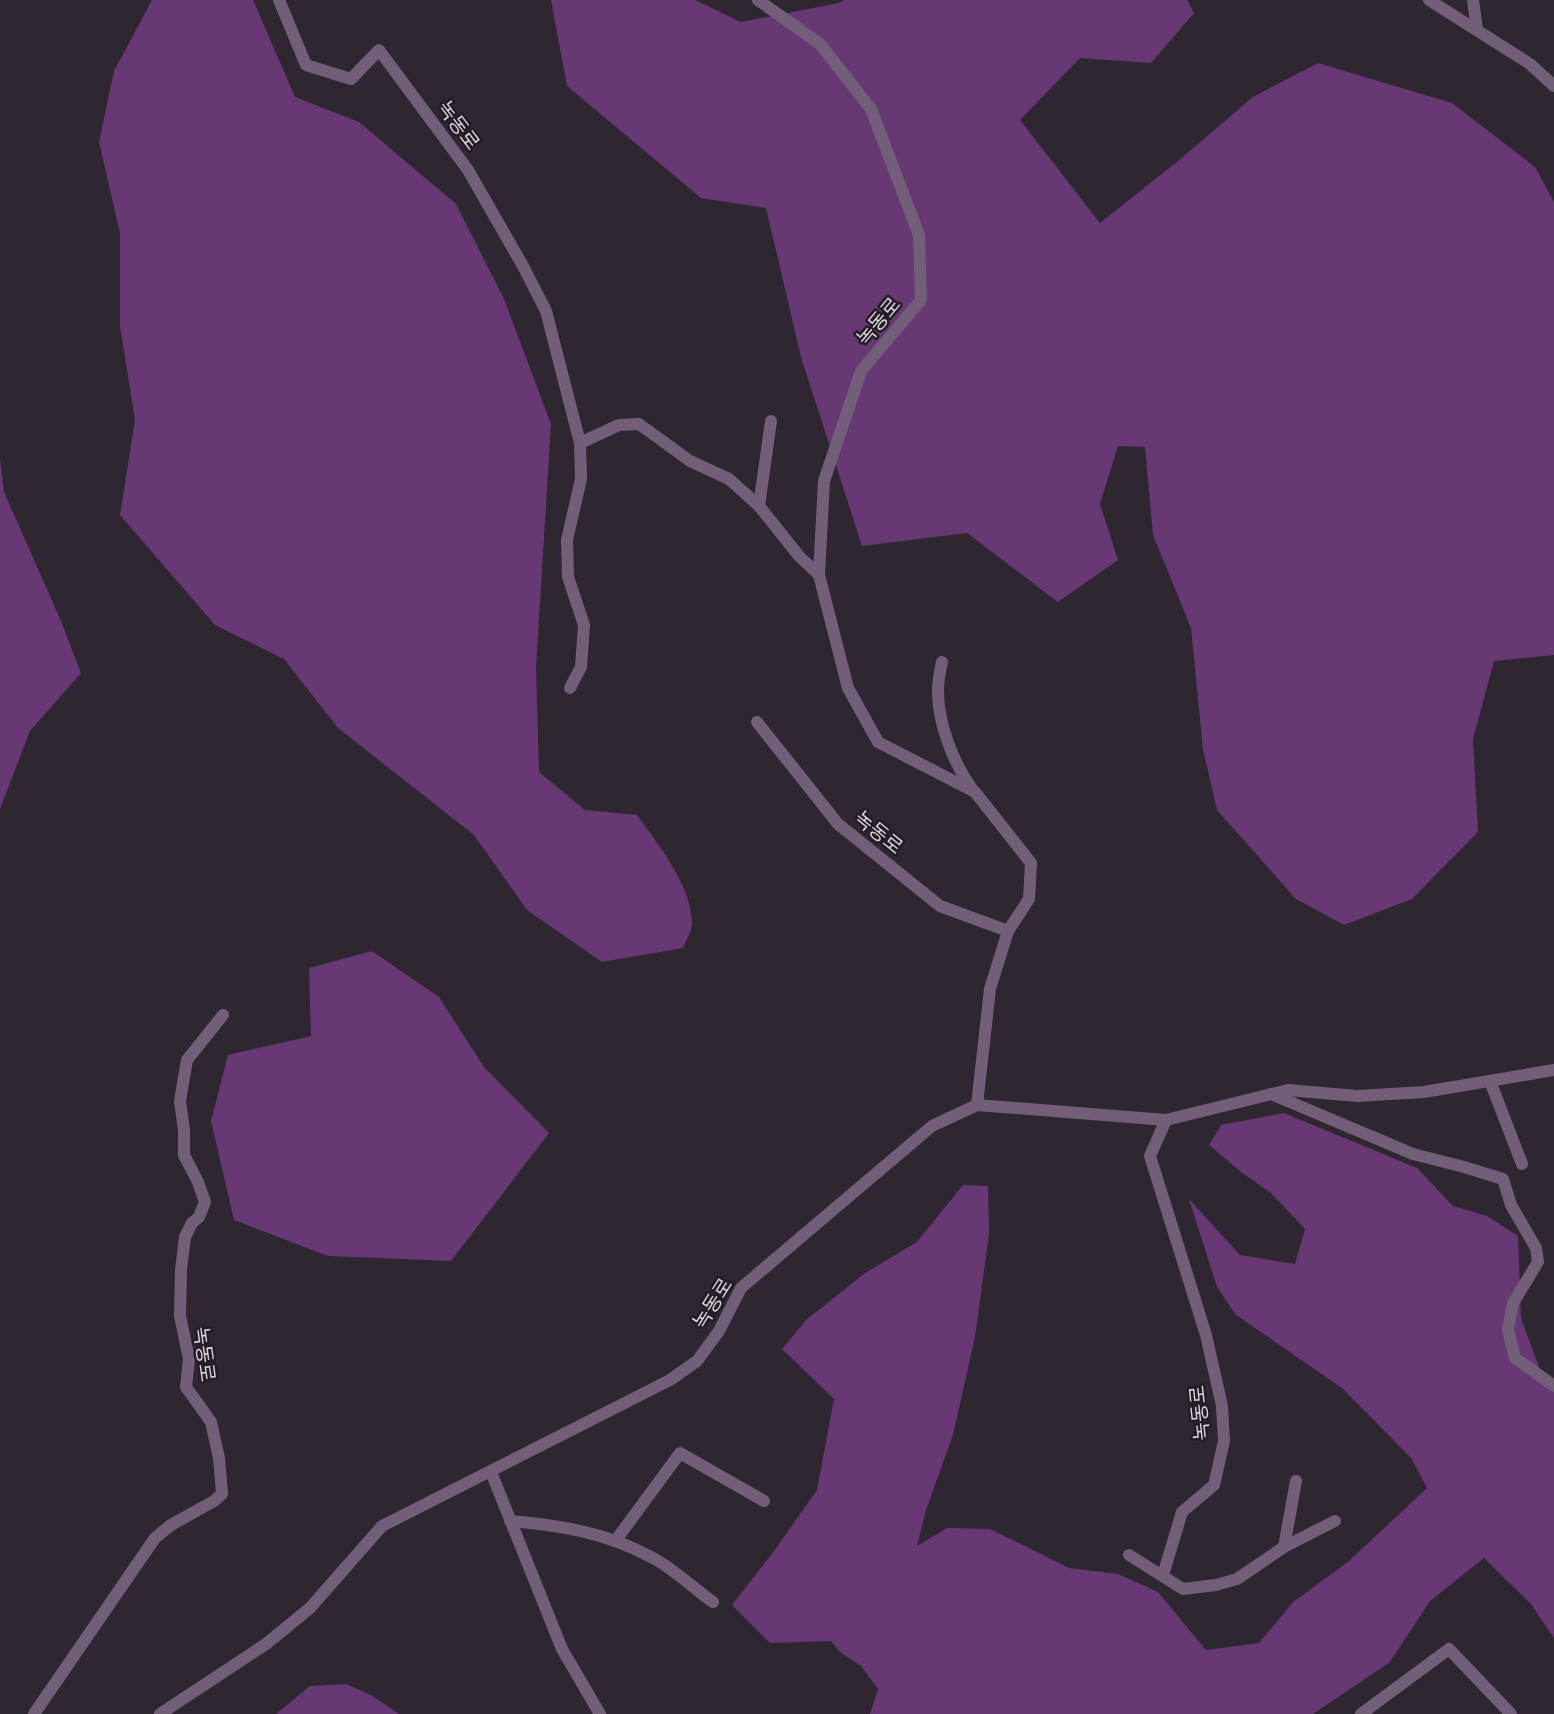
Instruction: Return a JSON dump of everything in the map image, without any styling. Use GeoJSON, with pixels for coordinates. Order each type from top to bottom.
{"type":"FeatureCollection","features":[{"type":"Feature","properties":{"kind":"street","name":"녹동로"},"geometry":{"type":"LineString","coordinates":[[279,0],[306,65],[351,79],[379,50],[468,170],[546,311],[580,443],[581,479],[567,540],[568,577],[584,625],[581,667],[570,688]]}},
{"type":"Feature","properties":{"kind":"street","name":"녹동로"},"geometry":{"type":"LineString","coordinates":[[758,0],[820,44],[871,109],[919,235],[921,300],[861,371],[824,481],[819,575],[848,688],[878,742],[975,792]]}},
{"type":"Feature","properties":{"kind":"street"},"geometry":{"type":"LineString","coordinates":[[1429,0],[1530,64],[1554,86]]}},
{"type":"Feature","properties":{"kind":"street"},"geometry":{"type":"LineString","coordinates":[[1473,0],[1477,29]]}},
{"type":"Feature","properties":{"kind":"street"},"geometry":{"type":"LineString","coordinates":[[759,506],[771,421]]}},
{"type":"Feature","properties":{"kind":"street"},"geometry":{"type":"LineString","coordinates":[[580,443],[619,425],[639,424],[690,461],[729,479],[759,506],[799,556],[819,575]]}},
{"type":"Feature","properties":{"kind":"street","name":"녹동로"},"geometry":{"type":"LineString","coordinates":[[942,662],[938,691],[943,725],[962,774],[1031,863],[1029,899],[1008,932],[990,989],[977,1105]]}},
{"type":"Feature","properties":{"kind":"street","name":"녹동로"},"geometry":{"type":"LineString","coordinates":[[757,722],[838,824],[940,906],[1008,932]]}},
{"type":"Feature","properties":{"kind":"street","name":"녹동로"},"geometry":{"type":"LineString","coordinates":[[34,1714],[155,1538],[171,1525],[214,1501],[222,1494],[219,1458],[211,1422],[186,1387],[189,1359],[180,1316],[181,1270],[185,1237],[192,1223],[199,1217],[205,1202],[184,1155],[184,1130],[180,1101],[188,1060],[223,1015]]}},
{"type":"Feature","properties":{"kind":"street","name":"녹동로"},"geometry":{"type":"LineString","coordinates":[[160,1714],[266,1644],[310,1608],[382,1526],[670,1380],[697,1361],[719,1330],[741,1288],[932,1126],[977,1105],[1166,1120],[1288,1090],[1357,1096],[1424,1092],[1554,1070]]}},
{"type":"Feature","properties":{"kind":"street"},"geometry":{"type":"LineString","coordinates":[[1490,1081],[1522,1164]]}},
{"type":"Feature","properties":{"kind":"street"},"geometry":{"type":"LineString","coordinates":[[1269,1093],[1413,1154],[1503,1179],[1511,1205],[1536,1248],[1538,1262],[1513,1303],[1508,1330],[1515,1358],[1554,1386]]}},
{"type":"Feature","properties":{"kind":"street","name":"녹동로"},"geometry":{"type":"LineString","coordinates":[[1162,1575],[1182,1512],[1214,1485],[1224,1441],[1222,1406],[1206,1335],[1150,1156],[1166,1120]]}},
{"type":"Feature","properties":{"kind":"street"},"geometry":{"type":"LineString","coordinates":[[616,1540],[680,1453],[764,1501]]}},
{"type":"Feature","properties":{"kind":"street"},"geometry":{"type":"LineString","coordinates":[[491,1472],[562,1649],[600,1714]]}},
{"type":"Feature","properties":{"kind":"street"},"geometry":{"type":"LineString","coordinates":[[1284,1547],[1296,1481]]}},
{"type":"Feature","properties":{"kind":"street"},"geometry":{"type":"LineString","coordinates":[[510,1521],[556,1525],[616,1540],[654,1559],[713,1602]]}},
{"type":"Feature","properties":{"kind":"street"},"geometry":{"type":"LineString","coordinates":[[1129,1555],[1184,1589],[1216,1585],[1237,1579],[1284,1547],[1335,1521]]}},
{"type":"Feature","properties":{"kind":"street"},"geometry":{"type":"LineString","coordinates":[[1361,1714],[1449,1649],[1511,1714]]}},
{"type":"Feature","properties":{"kind":"shaded area"},"geometry":{"type":"Polygon","coordinates":[[[152,0],[253,0],[295,97],[359,122],[456,204],[504,299],[551,424],[536,667],[539,772],[585,810],[637,815],[672,866],[686,894],[692,925],[683,948],[602,962],[527,910],[474,835],[338,728],[284,659],[215,625],[120,515],[135,420],[120,326],[120,233],[99,142],[114,71],[152,0]]]}},
{"type":"Feature","properties":{"kind":"shaded area"},"geometry":{"type":"Polygon","coordinates":[[[551,0],[695,0],[741,22],[839,3],[844,0],[1187,0],[1194,13],[1151,63],[1080,58],[1020,120],[1100,223],[1253,97],[1318,63],[1452,103],[1535,167],[1554,202],[1554,655],[1494,661],[1473,739],[1478,832],[1412,899],[1344,925],[1296,899],[1217,810],[1203,749],[1191,628],[1153,535],[1145,447],[1118,446],[1100,504],[1118,560],[1058,602],[967,533],[862,546],[801,357],[766,208],[701,198],[567,86],[551,0]]]}},
{"type":"Feature","properties":{"kind":"shaded area"},"geometry":{"type":"Polygon","coordinates":[[[0,457],[4,492],[61,621],[81,673],[30,731],[0,809],[0,457]]]}},
{"type":"Feature","properties":{"kind":"shaded area"},"geometry":{"type":"Polygon","coordinates":[[[372,951],[439,997],[484,1067],[549,1133],[451,1261],[328,1256],[234,1220],[211,1121],[228,1055],[311,1036],[309,968],[372,951]]]}},
{"type":"Feature","properties":{"kind":"shaded area"},"geometry":{"type":"Polygon","coordinates":[[[1284,1113],[1417,1168],[1453,1206],[1487,1216],[1518,1236],[1521,1318],[1542,1375],[1554,1387],[1554,1638],[1531,1604],[1484,1558],[1430,1601],[1390,1662],[1313,1714],[870,1714],[878,1689],[861,1666],[840,1652],[831,1641],[770,1643],[732,1605],[817,1490],[834,1399],[782,1349],[806,1320],[865,1273],[917,1242],[963,1185],[988,1186],[989,1234],[975,1337],[953,1435],[926,1510],[917,1546],[947,1528],[990,1529],[1069,1568],[1118,1574],[1158,1592],[1206,1650],[1259,1643],[1293,1602],[1349,1561],[1427,1488],[1411,1458],[1342,1388],[1236,1315],[1217,1287],[1189,1199],[1240,1255],[1295,1264],[1305,1229],[1271,1193],[1209,1145],[1221,1125],[1284,1113]]]}},
{"type":"Feature","properties":{"kind":"shaded area"},"geometry":{"type":"Polygon","coordinates":[[[346,1684],[371,1695],[399,1714],[276,1714],[310,1686],[346,1684]]]}}]}
